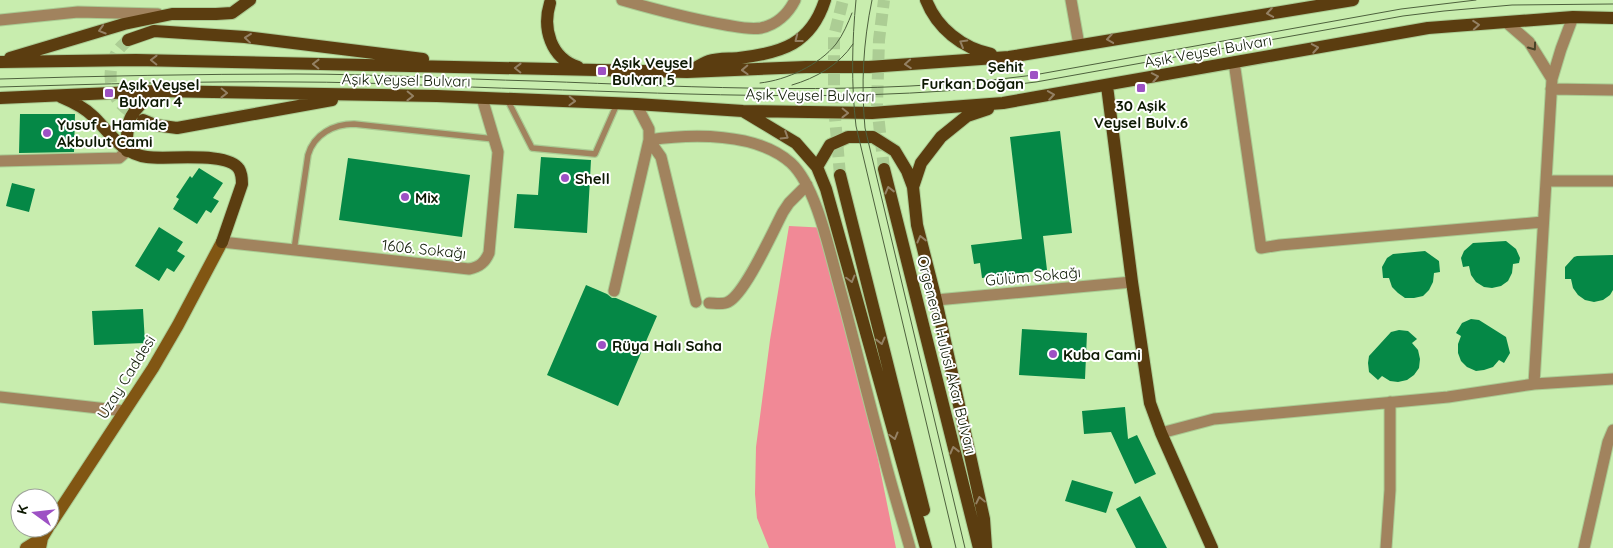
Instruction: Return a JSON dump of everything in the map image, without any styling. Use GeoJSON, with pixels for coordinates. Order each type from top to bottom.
{"type":"FeatureCollection","features":[{"type":"Feature","properties":{"kind":"main road"},"geometry":{"type":"LineString","coordinates":[[0,62],[124,24],[172,14],[232,13],[250,0]]}},
{"type":"Feature","properties":{"kind":"main road"},"geometry":{"type":"LineString","coordinates":[[687,72],[708,61],[761,55],[791,45],[813,25],[822,12],[825,0]]}},
{"type":"Feature","properties":{"kind":"main road"},"geometry":{"type":"LineString","coordinates":[[926,0],[930,11],[951,36],[978,52],[1009,57]]}},
{"type":"Feature","properties":{"kind":"main road","name":"Aşık Veysel Bulvarı"},"geometry":{"type":"LineString","coordinates":[[0,62],[136,60],[687,72],[806,67],[870,67],[1009,57],[1353,0]]}},
{"type":"Feature","properties":{"kind":"main road"},"geometry":{"type":"LineString","coordinates":[[550,1],[546,26],[550,41],[554,49],[567,62],[583,69]]}},
{"type":"Feature","properties":{"kind":"main road"},"geometry":{"type":"LineString","coordinates":[[1578,17],[1613,22]]}},
{"type":"Feature","properties":{"kind":"main road","name":"Aşık Veysel Bulvarı"},"geometry":{"type":"LineString","coordinates":[[0,98],[156,92],[361,95],[618,103],[743,110],[872,113],[1003,103],[1428,28],[1578,17],[1613,18]]}},
{"type":"Feature","properties":{"kind":"main road"},"geometry":{"type":"LineString","coordinates":[[128,40],[154,30],[245,37],[488,68]]}},
{"type":"Feature","properties":{"kind":"main road"},"geometry":{"type":"LineString","coordinates":[[1107,86],[1132,282],[1150,403],[1161,433],[1212,548]]}},
{"type":"Feature","properties":{"kind":"main road"},"geometry":{"type":"LineString","coordinates":[[127,151],[127,128],[130,117],[138,107],[156,92]]}},
{"type":"Feature","properties":{"kind":"main road"},"geometry":{"type":"LineString","coordinates":[[48,95],[59,96],[75,102],[127,151],[147,157],[220,158],[235,164],[242,176],[242,184],[222,242]]}},
{"type":"Feature","properties":{"kind":"main road"},"geometry":{"type":"LineString","coordinates":[[144,120],[160,126],[177,128],[361,95]]}},
{"type":"Feature","properties":{"kind":"main road"},"geometry":{"type":"LineString","coordinates":[[913,187],[921,164],[941,137],[967,116],[1003,103]]}},
{"type":"Feature","properties":{"kind":"main road"},"geometry":{"type":"LineString","coordinates":[[743,110],[796,143],[817,167],[826,189],[926,548]]}},
{"type":"Feature","properties":{"kind":"main road"},"geometry":{"type":"LineString","coordinates":[[817,167],[830,145],[848,137],[874,137],[895,151],[907,171],[913,187],[917,226],[936,300],[984,519],[986,548]]}},
{"type":"Feature","properties":{"kind":"main road","name":"Orgeneral Hulusi Akar Bulvarı"},"geometry":{"type":"LineString","coordinates":[[884,169],[979,548]]}},
{"type":"Feature","properties":{"kind":"main road"},"geometry":{"type":"LineString","coordinates":[[840,175],[933,548]]}},
{"type":"Feature","properties":{"kind":"main road","name":"Uzay Caddesi"},"geometry":{"type":"LineString","coordinates":[[60,512],[178,325],[222,242]]}},
{"type":"Feature","properties":{"kind":"main road","name":"Uzay Caddesi"},"geometry":{"type":"LineString","coordinates":[[26,548],[41,538]]}},
{"type":"Feature","properties":{"kind":"street"},"geometry":{"type":"LineString","coordinates":[[78,12],[79,0]]}},
{"type":"Feature","properties":{"kind":"street"},"geometry":{"type":"LineString","coordinates":[[622,0],[681,16],[752,29],[765,27],[778,21],[790,10],[794,0]]}},
{"type":"Feature","properties":{"kind":"street"},"geometry":{"type":"LineString","coordinates":[[1071,0],[1079,44]]}},
{"type":"Feature","properties":{"kind":"street"},"geometry":{"type":"LineString","coordinates":[[0,20],[78,12],[172,14]]}},
{"type":"Feature","properties":{"kind":"street"},"geometry":{"type":"LineString","coordinates":[[1534,384],[1551,84],[1561,48],[1578,17]]}},
{"type":"Feature","properties":{"kind":"street"},"geometry":{"type":"LineString","coordinates":[[1506,22],[1529,42],[1551,84]]}},
{"type":"Feature","properties":{"kind":"street"},"geometry":{"type":"LineString","coordinates":[[1234,62],[1261,248],[1544,222]]}},
{"type":"Feature","properties":{"kind":"street"},"geometry":{"type":"LineString","coordinates":[[1551,84],[1613,90]]}},
{"type":"Feature","properties":{"kind":"street","name":"1606. Sokağı"},"geometry":{"type":"LineString","coordinates":[[222,242],[469,269],[482,264],[489,252],[498,152],[482,98]]}},
{"type":"Feature","properties":{"kind":"street"},"geometry":{"type":"LineString","coordinates":[[614,291],[649,140],[650,129],[636,104]]}},
{"type":"Feature","properties":{"kind":"street"},"geometry":{"type":"LineString","coordinates":[[649,140],[699,135],[749,143],[781,155],[804,179],[813,198],[827,242],[910,548]]}},
{"type":"Feature","properties":{"kind":"street"},"geometry":{"type":"LineString","coordinates":[[649,140],[661,157],[696,302]]}},
{"type":"Feature","properties":{"kind":"street"},"geometry":{"type":"LineString","coordinates":[[0,161],[120,158],[127,151]]}},
{"type":"Feature","properties":{"kind":"street"},"geometry":{"type":"LineString","coordinates":[[1546,181],[1613,181]]}},
{"type":"Feature","properties":{"kind":"street"},"geometry":{"type":"LineString","coordinates":[[709,303],[727,303],[735,297],[744,285],[789,203],[807,185]]}},
{"type":"Feature","properties":{"kind":"street","name":"Gülüm Sokağı"},"geometry":{"type":"LineString","coordinates":[[936,300],[1132,282]]}},
{"type":"Feature","properties":{"kind":"street"},"geometry":{"type":"LineString","coordinates":[[1161,433],[1214,419],[1448,397],[1534,384],[1613,378]]}},
{"type":"Feature","properties":{"kind":"street"},"geometry":{"type":"LineString","coordinates":[[0,397],[125,411]]}},
{"type":"Feature","properties":{"kind":"street"},"geometry":{"type":"LineString","coordinates":[[1386,548],[1390,490],[1390,402]]}},
{"type":"Feature","properties":{"kind":"street"},"geometry":{"type":"LineString","coordinates":[[1584,548],[1608,442],[1613,430]]}},
{"type":"Feature","properties":{"kind":"lane"},"geometry":{"type":"LineString","coordinates":[[507,99],[532,148],[595,154],[618,103]]}},
{"type":"Feature","properties":{"kind":"lane"},"geometry":{"type":"LineString","coordinates":[[294,250],[310,148],[320,136],[332,128],[339,125],[354,124],[494,139]]}},
{"type":"Feature","properties":{"kind":"shaded area"},"geometry":{"type":"Polygon","coordinates":[[[789,226],[828,228],[852,304],[870,420],[896,548],[769,548],[757,518],[755,494],[756,447],[770,340],[789,226]]]}},
{"type":"Feature","properties":{"kind":"building","name":"Yusuf - Hamide Akbulut Cami"},"geometry":{"type":"Polygon","coordinates":[[[20,114],[75,114],[74,152],[19,153],[20,114]]]}},
{"type":"Feature","properties":{"kind":"building"},"geometry":{"type":"Polygon","coordinates":[[[1060,131],[1072,233],[1043,236],[1047,270],[982,278],[980,263],[974,264],[971,245],[1022,239],[1010,137],[1060,131]]]}},
{"type":"Feature","properties":{"kind":"building"},"geometry":{"type":"Polygon","coordinates":[[[541,157],[591,160],[587,233],[514,228],[517,194],[538,195],[541,157]]]}},
{"type":"Feature","properties":{"kind":"building","name":"Mix"},"geometry":{"type":"Polygon","coordinates":[[[348,158],[470,175],[462,237],[339,220],[348,158]]]}},
{"type":"Feature","properties":{"kind":"building"},"geometry":{"type":"Polygon","coordinates":[[[199,168],[223,183],[213,198],[219,201],[211,213],[206,210],[197,224],[173,209],[179,199],[176,197],[190,176],[192,178],[199,168]]]}},
{"type":"Feature","properties":{"kind":"building"},"geometry":{"type":"Polygon","coordinates":[[[12,183],[35,189],[29,212],[6,206],[12,183]]]}},
{"type":"Feature","properties":{"kind":"building"},"geometry":{"type":"Polygon","coordinates":[[[159,227],[183,242],[177,251],[185,256],[174,272],[167,268],[159,281],[135,266],[159,227]]]}},
{"type":"Feature","properties":{"kind":"building"},"geometry":{"type":"Polygon","coordinates":[[[1506,241],[1516,249],[1520,258],[1519,263],[1513,264],[1512,273],[1508,281],[1501,286],[1484,287],[1476,282],[1471,275],[1469,266],[1463,267],[1461,258],[1464,251],[1473,243],[1506,241]]]}},
{"type":"Feature","properties":{"kind":"building"},"geometry":{"type":"Polygon","coordinates":[[[1425,251],[1439,261],[1440,272],[1434,273],[1433,282],[1423,296],[1405,298],[1392,287],[1389,278],[1383,278],[1382,267],[1387,258],[1393,254],[1425,251]]]}},
{"type":"Feature","properties":{"kind":"building"},"geometry":{"type":"Polygon","coordinates":[[[1613,255],[1613,290],[1603,300],[1594,302],[1585,300],[1573,288],[1571,279],[1565,279],[1565,267],[1574,257],[1613,255]]]}},
{"type":"Feature","properties":{"kind":"building"},"geometry":{"type":"Polygon","coordinates":[[[586,285],[612,298],[657,316],[618,406],[547,375],[586,285]]]}},
{"type":"Feature","properties":{"kind":"building"},"geometry":{"type":"Polygon","coordinates":[[[143,309],[145,343],[94,345],[92,311],[143,309]]]}},
{"type":"Feature","properties":{"kind":"building"},"geometry":{"type":"Polygon","coordinates":[[[1471,319],[1479,320],[1506,337],[1510,353],[1504,363],[1499,360],[1493,367],[1476,371],[1467,367],[1461,361],[1458,353],[1458,344],[1461,336],[1456,333],[1462,323],[1471,319]]]}},
{"type":"Feature","properties":{"kind":"building","name":"Kuba Cami"},"geometry":{"type":"Polygon","coordinates":[[[1022,329],[1087,333],[1085,379],[1019,375],[1022,329]]]}},
{"type":"Feature","properties":{"kind":"building"},"geometry":{"type":"Polygon","coordinates":[[[1399,330],[1408,331],[1417,339],[1412,343],[1418,350],[1419,368],[1407,380],[1390,381],[1382,376],[1378,380],[1369,372],[1369,356],[1391,332],[1399,330]]]}},
{"type":"Feature","properties":{"kind":"building"},"geometry":{"type":"Polygon","coordinates":[[[1125,407],[1128,439],[1137,435],[1156,474],[1135,484],[1111,432],[1084,434],[1082,411],[1125,407]]]}},
{"type":"Feature","properties":{"kind":"building"},"geometry":{"type":"Polygon","coordinates":[[[1072,480],[1113,492],[1106,513],[1065,501],[1072,480]]]}},
{"type":"Feature","properties":{"kind":"building"},"geometry":{"type":"Polygon","coordinates":[[[1140,496],[1167,548],[1136,548],[1116,509],[1140,496]]]}},
{"type":"Feature","properties":{"kind":"tunnel"},"geometry":{"type":"LineString","coordinates":[[840,175],[834,106],[834,36],[843,0]]}},
{"type":"Feature","properties":{"kind":"tunnel"},"geometry":{"type":"LineString","coordinates":[[884,0],[879,40],[877,105],[884,169]]}},
{"type":"Feature","properties":{"kind":"tunnel"},"geometry":{"type":"LineString","coordinates":[[128,40],[119,49],[114,58],[111,71],[111,85],[120,103],[127,110],[142,119]]}},
{"type":"Feature","properties":{"kind":"tram line"},"geometry":{"type":"LineString","coordinates":[[856,0],[853,63],[856,126],[956,548]]}},
{"type":"Feature","properties":{"kind":"tram line"},"geometry":{"type":"LineString","coordinates":[[872,0],[864,64],[865,128],[965,548]]}},
{"type":"Feature","properties":{"kind":"tram line"},"geometry":{"type":"LineString","coordinates":[[0,79],[326,74],[722,88],[909,86],[1034,75],[1401,9],[1476,0]]}},
{"type":"Feature","properties":{"kind":"tram line"},"geometry":{"type":"LineString","coordinates":[[0,87],[186,82],[297,82],[720,95],[784,96],[910,93],[1036,82],[1403,16],[1512,5],[1613,4]]}},
{"type":"Feature","properties":{"kind":"tram line"},"geometry":{"type":"LineString","coordinates":[[760,83],[781,79],[821,59],[839,40],[852,13]]}},
{"type":"Feature","properties":{"kind":"tram line"},"geometry":{"type":"LineString","coordinates":[[792,85],[810,79],[826,70],[841,58],[853,44]]}},
{"type":"Feature","properties":{"kind":"place","name":"Aşık Veysel Bulvarı 5"},"geometry":{"type":"Point","coordinates":[602,71]}},
{"type":"Feature","properties":{"kind":"place","name":"Şehit Furkan Doğan"},"geometry":{"type":"Point","coordinates":[1034,75]}},
{"type":"Feature","properties":{"kind":"place","name":"30 Aşik Veysel Bulv.6"},"geometry":{"type":"Point","coordinates":[1141,88]}},
{"type":"Feature","properties":{"kind":"place","name":"Aşık Veysel Bulvarı 4"},"geometry":{"type":"Point","coordinates":[109,93]}},
{"type":"Feature","properties":{"kind":"place","name":"Yusuf - Hamide Akbulut Cami"},"geometry":{"type":"Point","coordinates":[47,133]}},
{"type":"Feature","properties":{"kind":"place","name":"Shell"},"geometry":{"type":"Point","coordinates":[565,178]}},
{"type":"Feature","properties":{"kind":"place","name":"Mix"},"geometry":{"type":"Point","coordinates":[405,197]}},
{"type":"Feature","properties":{"kind":"place","name":"Rüya Halı Saha"},"geometry":{"type":"Point","coordinates":[602,345]}},
{"type":"Feature","properties":{"kind":"place","name":"Kuba Cami"},"geometry":{"type":"Point","coordinates":[1053,354]}}]}
